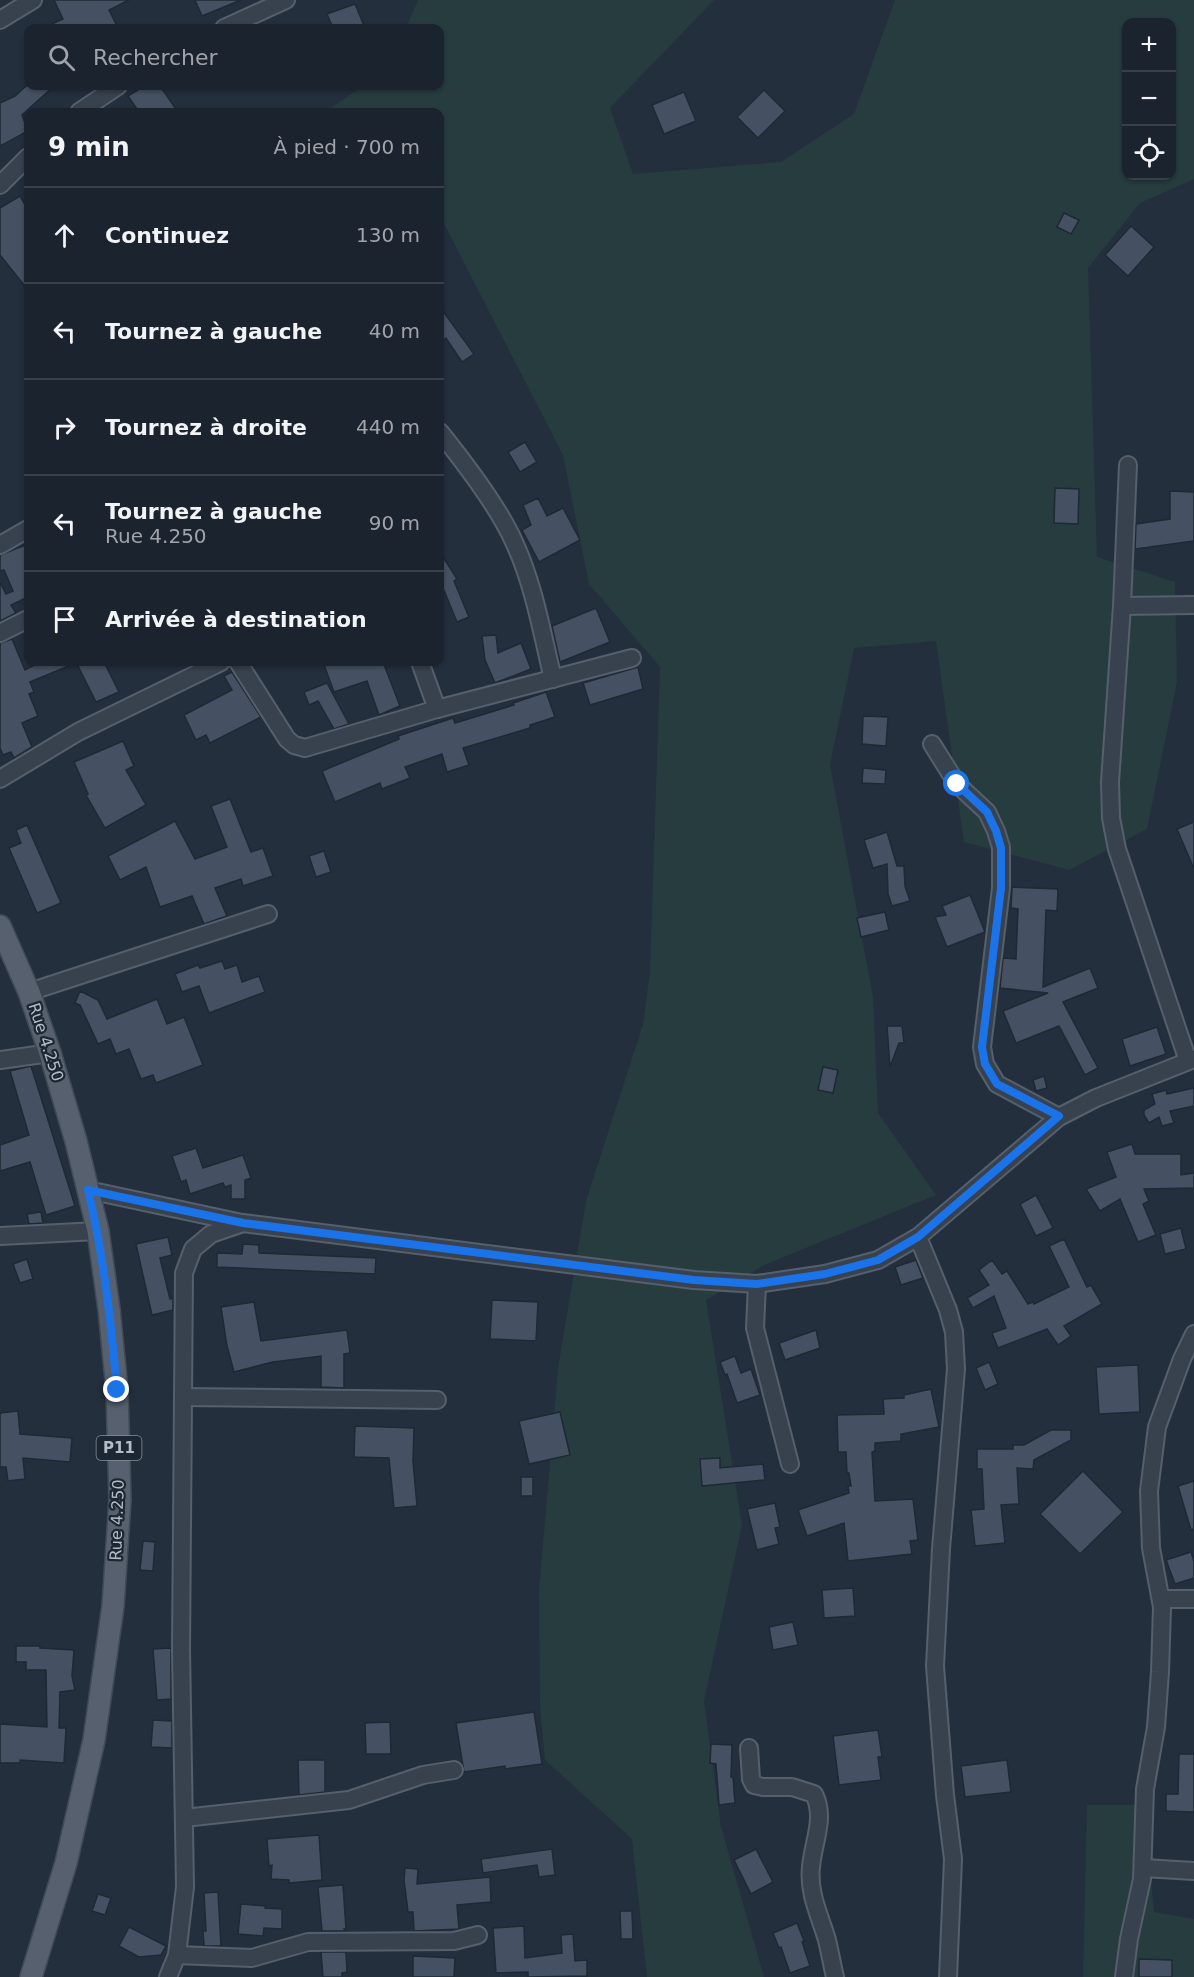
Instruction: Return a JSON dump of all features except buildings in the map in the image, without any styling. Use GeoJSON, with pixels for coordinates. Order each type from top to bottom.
{"type":"FeatureCollection","features":[{"type":"Feature","properties":{"kind":"main road","name":"Rue 4.250"},"geometry":{"type":"LineString","coordinates":[[0,926],[29,992],[76,1141],[98,1232],[110,1309],[117,1390],[120,1500],[113,1606],[91,1751],[66,1863],[31,1977]]}},
{"type":"Feature","properties":{"kind":"street"},"geometry":{"type":"LineString","coordinates":[[0,20],[33,0]]}},
{"type":"Feature","properties":{"kind":"street"},"geometry":{"type":"LineString","coordinates":[[233,24],[286,0]]}},
{"type":"Feature","properties":{"kind":"street"},"geometry":{"type":"LineString","coordinates":[[85,108],[112,90]]}},
{"type":"Feature","properties":{"kind":"street"},"geometry":{"type":"LineString","coordinates":[[0,185],[24,161]]}},
{"type":"Feature","properties":{"kind":"street"},"geometry":{"type":"LineString","coordinates":[[444,438],[492,504],[514,540],[527,575],[553,679]]}},
{"type":"Feature","properties":{"kind":"street"},"geometry":{"type":"LineString","coordinates":[[88,1190],[243,1223],[694,1280],[757,1284],[825,1274],[878,1260],[918,1237],[1059,1116],[1096,1098],[1191,1060],[1117,849],[1111,818],[1110,782],[1122,606],[1128,465]]}},
{"type":"Feature","properties":{"kind":"street"},"geometry":{"type":"LineString","coordinates":[[0,545],[24,531]]}},
{"type":"Feature","properties":{"kind":"street"},"geometry":{"type":"LineString","coordinates":[[1122,606],[1194,605]]}},
{"type":"Feature","properties":{"kind":"street"},"geometry":{"type":"LineString","coordinates":[[0,633],[24,621]]}},
{"type":"Feature","properties":{"kind":"street"},"geometry":{"type":"LineString","coordinates":[[241,666],[287,739],[294,745],[305,748],[437,709],[632,658]]}},
{"type":"Feature","properties":{"kind":"street"},"geometry":{"type":"LineString","coordinates":[[0,779],[78,732],[213,666]]}},
{"type":"Feature","properties":{"kind":"street"},"geometry":{"type":"LineString","coordinates":[[421,666],[437,709]]}},
{"type":"Feature","properties":{"kind":"street"},"geometry":{"type":"LineString","coordinates":[[932,744],[957,784],[987,812],[1001,848],[1001,888],[982,1047],[985,1064],[997,1084],[1059,1116]]}},
{"type":"Feature","properties":{"kind":"street"},"geometry":{"type":"LineString","coordinates":[[29,992],[268,914]]}},
{"type":"Feature","properties":{"kind":"street"},"geometry":{"type":"LineString","coordinates":[[0,1060],[50,1053]]}},
{"type":"Feature","properties":{"kind":"street"},"geometry":{"type":"LineString","coordinates":[[168,1977],[177,1955],[185,1887],[181,1650],[184,1274],[193,1249],[212,1234],[243,1223]]}},
{"type":"Feature","properties":{"kind":"street"},"geometry":{"type":"LineString","coordinates":[[0,1236],[98,1232]]}},
{"type":"Feature","properties":{"kind":"street"},"geometry":{"type":"LineString","coordinates":[[918,1237],[948,1310],[954,1332],[956,1369],[942,1538],[935,1666],[945,1795],[953,1859],[948,1977]]}},
{"type":"Feature","properties":{"kind":"street"},"geometry":{"type":"LineString","coordinates":[[757,1284],[755,1328],[790,1464]]}},
{"type":"Feature","properties":{"kind":"street"},"geometry":{"type":"LineString","coordinates":[[1124,1977],[1143,1868],[1145,1789],[1156,1727],[1160,1672],[1162,1607],[1151,1548],[1149,1491],[1157,1427],[1182,1359],[1194,1334]]}},
{"type":"Feature","properties":{"kind":"street"},"geometry":{"type":"LineString","coordinates":[[183,1397],[437,1400]]}},
{"type":"Feature","properties":{"kind":"street"},"geometry":{"type":"LineString","coordinates":[[1161,1599],[1194,1599]]}},
{"type":"Feature","properties":{"kind":"street"},"geometry":{"type":"LineString","coordinates":[[749,1748],[751,1779],[754,1785],[792,1787],[814,1794],[819,1804],[820,1814],[810,1884],[835,1977]]}},
{"type":"Feature","properties":{"kind":"street"},"geometry":{"type":"LineString","coordinates":[[184,1818],[349,1800],[423,1775],[454,1770]]}},
{"type":"Feature","properties":{"kind":"street"},"geometry":{"type":"LineString","coordinates":[[1143,1868],[1194,1871]]}},
{"type":"Feature","properties":{"kind":"street"},"geometry":{"type":"LineString","coordinates":[[177,1955],[252,1958],[308,1942],[454,1941],[478,1935]]}},
{"type":"Feature","properties":{"kind":"green space"},"geometry":{"type":"Polygon","coordinates":[[[418,0],[714,0],[610,108],[633,174],[781,162],[854,114],[895,0],[1194,0],[1194,179],[1140,203],[1088,268],[1097,557],[1175,582],[1177,682],[1147,829],[1069,870],[964,842],[936,641],[854,648],[830,765],[873,997],[878,1113],[936,1195],[764,1265],[706,1300],[742,1525],[704,1701],[721,1827],[764,1977],[647,1977],[632,1839],[545,1760],[540,1707],[539,1592],[558,1368],[586,1201],[643,1024],[650,972],[660,667],[589,584],[563,455],[444,224],[444,108],[331,108],[357,90],[444,90],[444,24],[408,24],[418,0]]]}},
{"type":"Feature","properties":{"kind":"green space"},"geometry":{"type":"Polygon","coordinates":[[[1087,1805],[1144,1805],[1154,1912],[1194,1919],[1194,1977],[1083,1977],[1087,1805]]]}},
{"type":"Feature","properties":{"kind":"route"},"geometry":{"type":"LineString","coordinates":[[117,1390],[110,1309],[98,1232],[88,1190],[243,1223],[694,1280],[757,1284],[825,1274],[878,1260],[918,1237],[1059,1116],[997,1084],[985,1064],[982,1047],[993,972],[1001,888],[1001,848],[987,812],[957,784]]}}]}
